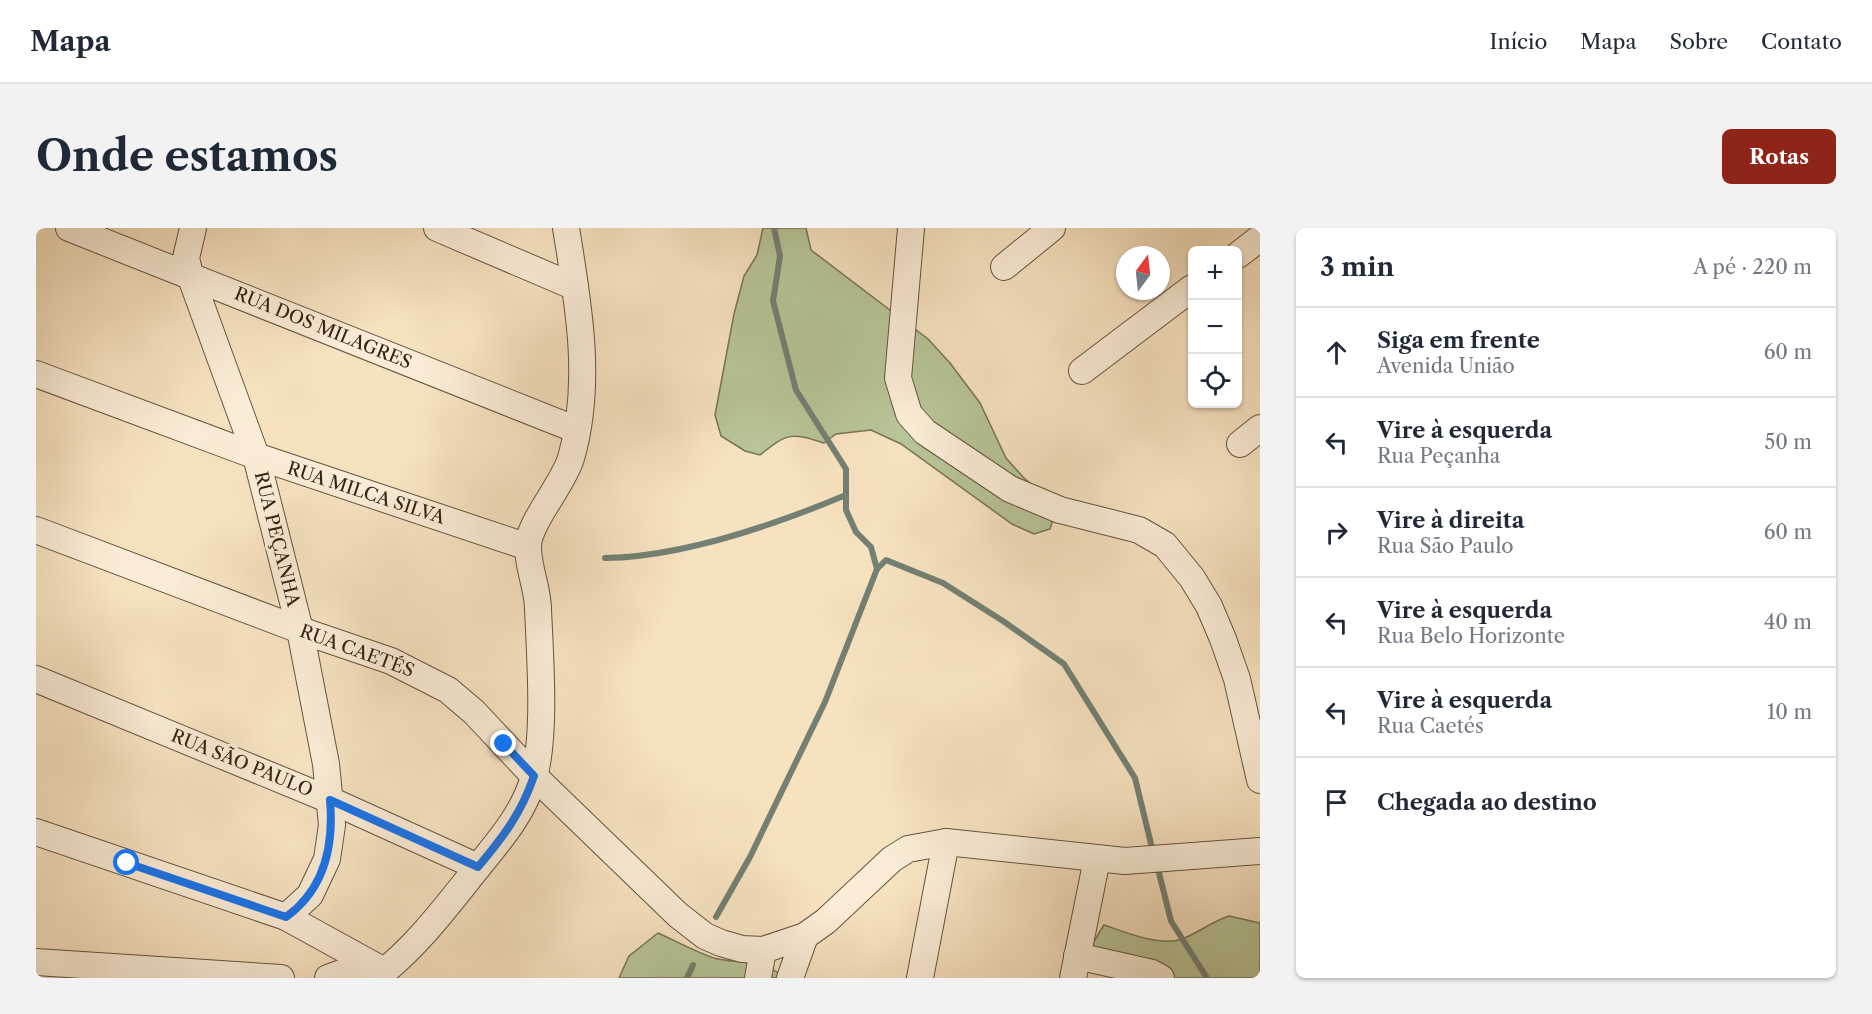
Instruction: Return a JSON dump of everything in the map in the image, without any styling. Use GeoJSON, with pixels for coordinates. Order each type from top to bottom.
{"type":"FeatureCollection","features":[{"type":"Feature","properties":{"kind":"street","name":"RUA DOS MILAGRES"},"geometry":{"type":"LineString","coordinates":[[69,228],[577,430]]}},
{"type":"Feature","properties":{"kind":"street","name":"RUA PEÇANHA"},"geometry":{"type":"LineString","coordinates":[[193,228],[186,258],[190,275],[256,456],[300,630],[326,764],[332,825],[327,859],[310,895],[286,917]]}},
{"type":"Feature","properties":{"kind":"street"},"geometry":{"type":"LineString","coordinates":[[437,228],[575,287]]}},
{"type":"Feature","properties":{"kind":"street"},"geometry":{"type":"LineString","coordinates":[[328,978],[376,971],[428,931],[507,831],[524,805],[534,776],[540,723],[538,606],[528,547],[530,535],[557,491],[571,459],[577,430],[581,355],[575,287],[566,228]]}},
{"type":"Feature","properties":{"kind":"street"},"geometry":{"type":"LineString","coordinates":[[911,228],[898,378],[909,414],[925,432],[1010,489],[1052,507],[1139,531],[1165,544],[1198,587],[1223,639],[1237,679],[1260,780]]}},
{"type":"Feature","properties":{"kind":"street"},"geometry":{"type":"LineString","coordinates":[[1004,267],[1052,228]]}},
{"type":"Feature","properties":{"kind":"street"},"geometry":{"type":"LineString","coordinates":[[1242,252],[1260,238]]}},
{"type":"Feature","properties":{"kind":"street"},"geometry":{"type":"LineString","coordinates":[[1082,371],[1188,291]]}},
{"type":"Feature","properties":{"kind":"street","name":"RUA MILCA SILVA"},"geometry":{"type":"LineString","coordinates":[[36,374],[256,456],[528,547]]}},
{"type":"Feature","properties":{"kind":"street","name":"RUA CAETÉS"},"geometry":{"type":"LineString","coordinates":[[36,530],[300,630],[391,661],[448,690],[474,712],[534,776],[640,880],[705,936],[742,949],[763,950],[805,936],[826,921],[892,859],[908,849],[946,842],[1097,859],[1156,860],[1260,851]]}},
{"type":"Feature","properties":{"kind":"street","name":"RUA SÃO PAULO"},"geometry":{"type":"LineString","coordinates":[[36,679],[330,800],[478,867]]}},
{"type":"Feature","properties":{"kind":"street"},"geometry":{"type":"LineString","coordinates":[[36,832],[286,917],[376,971]]}},
{"type":"Feature","properties":{"kind":"street"},"geometry":{"type":"LineString","coordinates":[[920,978],[946,842]]}},
{"type":"Feature","properties":{"kind":"street"},"geometry":{"type":"LineString","coordinates":[[1097,859],[1075,967],[1152,973],[1161,978]]}},
{"type":"Feature","properties":{"kind":"street"},"geometry":{"type":"LineString","coordinates":[[790,978],[805,936]]}},
{"type":"Feature","properties":{"kind":"street"},"geometry":{"type":"LineString","coordinates":[[758,978],[763,950]]}},
{"type":"Feature","properties":{"kind":"street"},"geometry":{"type":"LineString","coordinates":[[36,962],[281,978]]}},
{"type":"Feature","properties":{"kind":"green space"},"geometry":{"type":"Polygon","coordinates":[[[763,228],[806,228],[811,250],[928,339],[950,363],[980,403],[1006,458],[1025,479],[1051,500],[1055,514],[1050,529],[1034,534],[1012,524],[901,444],[871,430],[836,434],[824,443],[804,437],[790,437],[777,442],[760,455],[745,451],[721,436],[715,415],[734,314],[744,276],[757,255],[763,228]]]}},
{"type":"Feature","properties":{"kind":"green space"},"geometry":{"type":"Polygon","coordinates":[[[1229,916],[1260,923],[1260,978],[1111,978],[1091,946],[1104,925],[1143,938],[1173,941],[1188,937],[1229,916]]]}},
{"type":"Feature","properties":{"kind":"green space"},"geometry":{"type":"Polygon","coordinates":[[[658,933],[713,958],[771,968],[783,978],[619,978],[629,956],[658,933]]]}},
{"type":"Feature","properties":{"kind":"waterway"},"geometry":{"type":"LineString","coordinates":[[774,228],[780,256],[773,301],[796,390],[846,469],[846,510],[856,532],[871,547],[877,569]]}},
{"type":"Feature","properties":{"kind":"waterway"},"geometry":{"type":"LineString","coordinates":[[605,558],[635,556],[697,546],[759,528],[846,495]]}},
{"type":"Feature","properties":{"kind":"waterway"},"geometry":{"type":"LineString","coordinates":[[716,917],[750,857],[825,702],[877,569],[886,560],[943,583],[1064,664],[1135,778],[1153,852]]}},
{"type":"Feature","properties":{"kind":"waterway"},"geometry":{"type":"LineString","coordinates":[[1157,865],[1171,921],[1207,978]]}},
{"type":"Feature","properties":{"kind":"waterway"},"geometry":{"type":"LineString","coordinates":[[687,978],[693,965]]}},
{"type":"Feature","properties":{"kind":"route"},"geometry":{"type":"LineString","coordinates":[[127,863],[286,917],[310,895],[327,859],[332,825],[330,800],[478,867],[507,831],[524,805],[534,776],[504,744]]}}]}
